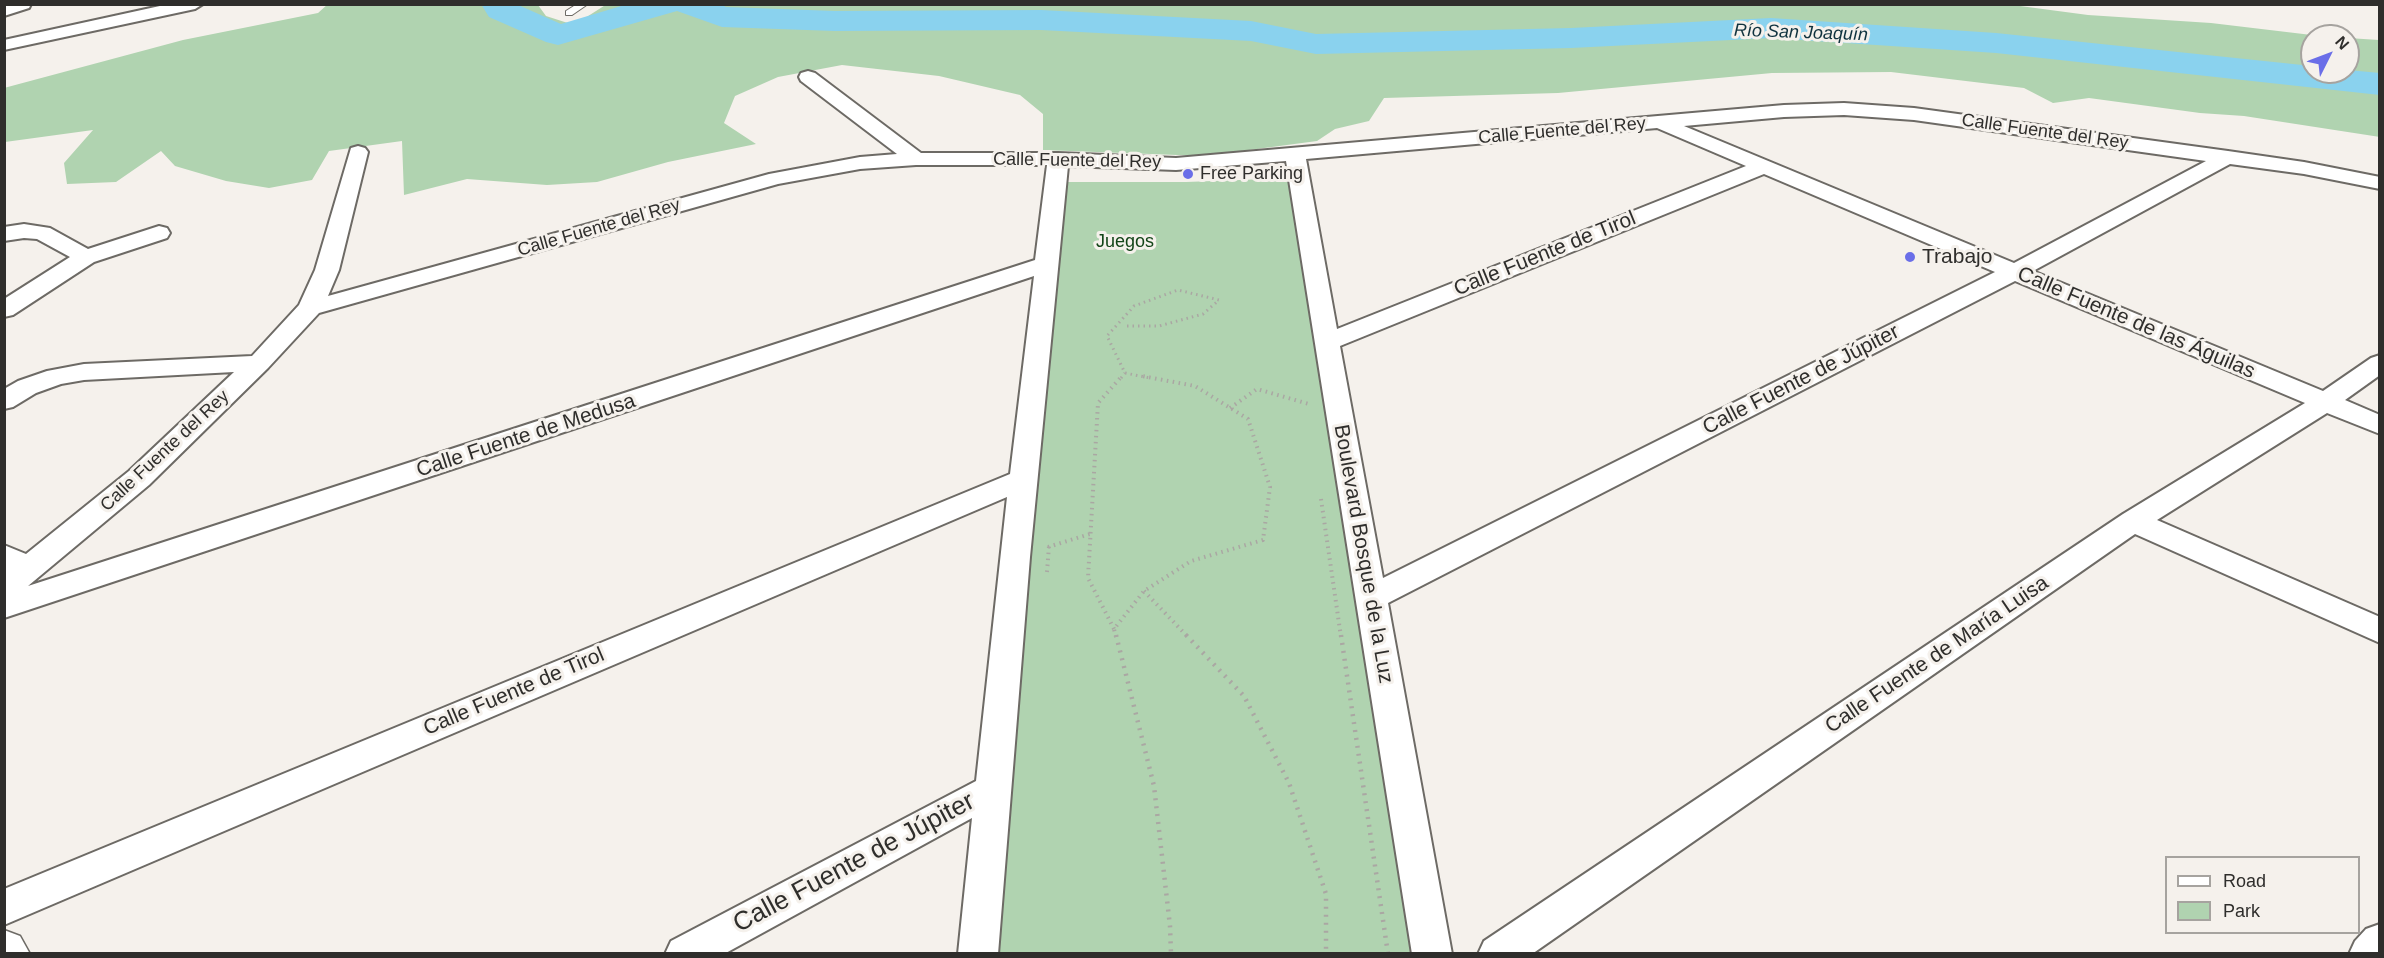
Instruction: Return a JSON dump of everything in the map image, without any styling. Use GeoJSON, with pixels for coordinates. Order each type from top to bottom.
{"type":"FeatureCollection","features":[{"type":"Feature","properties":{"kind":"street"},"geometry":{"type":"LineString","coordinates":[[4,11],[23,4]]}},
{"type":"Feature","properties":{"kind":"street"},"geometry":{"type":"LineString","coordinates":[[4,45],[195,4]]}},
{"type":"Feature","properties":{"kind":"street"},"geometry":{"type":"LineString","coordinates":[[808,77],[916,159]]}},
{"type":"Feature","properties":{"kind":"street","name":"Calle Fuente del Rey"},"geometry":{"type":"LineString","coordinates":[[4,589],[17,562],[140,478],[259,363],[310,308],[776,178],[860,163],[916,159],[1058,159],[1176,164],[1784,111],[1844,109],[1914,114],[2228,157],[2304,168],[2379,183]]}},
{"type":"Feature","properties":{"kind":"street","name":"Calle Fuente de las Águilas"},"geometry":{"type":"LineString","coordinates":[[1660,123],[2324,403],[2379,424]]}},
{"type":"Feature","properties":{"kind":"street"},"geometry":{"type":"LineString","coordinates":[[310,308],[327,270],[358,152]]}},
{"type":"Feature","properties":{"kind":"street","name":"Boulevard Bosque de la Luz"},"geometry":{"type":"LineString","coordinates":[[1295,154],[1432,954]]}},
{"type":"Feature","properties":{"kind":"street","name":"Calle Fuente de Júpiter"},"geometry":{"type":"LineString","coordinates":[[1371,597],[2014,272],[2228,157]]}},
{"type":"Feature","properties":{"kind":"street"},"geometry":{"type":"LineString","coordinates":[[978,954],[1015,556],[1058,159]]}},
{"type":"Feature","properties":{"kind":"street","name":"Calle Fuente de Tirol"},"geometry":{"type":"LineString","coordinates":[[1327,342],[1763,167]]}},
{"type":"Feature","properties":{"kind":"street"},"geometry":{"type":"LineString","coordinates":[[4,234],[24,231],[42,233],[86,257]]}},
{"type":"Feature","properties":{"kind":"street"},"geometry":{"type":"LineString","coordinates":[[4,310],[86,257],[159,233]]}},
{"type":"Feature","properties":{"kind":"street","name":"Calle Fuente de Medusa"},"geometry":{"type":"LineString","coordinates":[[4,606],[1048,264]]}},
{"type":"Feature","properties":{"kind":"street"},"geometry":{"type":"LineString","coordinates":[[4,401],[27,387],[56,377],[84,372],[259,363]]}},
{"type":"Feature","properties":{"kind":"street","name":"Calle Fuente de María Luisa"},"geometry":{"type":"LineString","coordinates":[[1498,954],[2133,521],[2324,403],[2379,363]]}},
{"type":"Feature","properties":{"kind":"street","name":"Calle Fuente de Tirol"},"geometry":{"type":"LineString","coordinates":[[4,907],[1024,479]]}},
{"type":"Feature","properties":{"kind":"street"},"geometry":{"type":"LineString","coordinates":[[2133,521],[2252,572],[2379,631]]}},
{"type":"Feature","properties":{"kind":"street","name":"Calle Fuente de Júpiter"},"geometry":{"type":"LineString","coordinates":[[684,954],[992,790]]}},
{"type":"Feature","properties":{"kind":"street"},"geometry":{"type":"LineString","coordinates":[[2369,954],[2379,942]]}},
{"type":"Feature","properties":{"kind":"lane"},"geometry":{"type":"LineString","coordinates":[[569,13],[584,4]]}},
{"type":"Feature","properties":{"kind":"path"},"geometry":{"type":"LineString","coordinates":[[1125,373],[1107,336],[1134,306],[1178,290],[1219,300],[1203,314],[1160,326],[1126,326]]}},
{"type":"Feature","properties":{"kind":"path"},"geometry":{"type":"LineString","coordinates":[[1114,629],[1144,591],[1191,561],[1263,540],[1270,487],[1248,419],[1195,387],[1125,373]]}},
{"type":"Feature","properties":{"kind":"path"},"geometry":{"type":"LineString","coordinates":[[1125,373],[1098,403],[1088,578],[1114,629],[1154,786],[1170,926],[1171,954]]}},
{"type":"Feature","properties":{"kind":"path"},"geometry":{"type":"LineString","coordinates":[[1230,408],[1257,389],[1339,413]]}},
{"type":"Feature","properties":{"kind":"path"},"geometry":{"type":"LineString","coordinates":[[1307,404],[1309,415]]}},
{"type":"Feature","properties":{"kind":"path"},"geometry":{"type":"LineString","coordinates":[[1321,497],[1388,954]]}},
{"type":"Feature","properties":{"kind":"path"},"geometry":{"type":"LineString","coordinates":[[1015,556],[1090,534]]}},
{"type":"Feature","properties":{"kind":"path"},"geometry":{"type":"LineString","coordinates":[[1144,591],[1244,696],[1289,783],[1326,894],[1326,954]]}},
{"type":"Feature","properties":{"kind":"green space"},"geometry":{"type":"Polygon","coordinates":[[[328,4],[538,5],[546,16],[574,25],[607,4],[2005,4],[2088,15],[2211,23],[2300,34],[2300,84],[2360,84],[2360,39],[2379,40],[2380,137],[2244,116],[2200,113],[2089,98],[2053,103],[2024,88],[1891,72],[1772,73],[1558,93],[1384,98],[1369,121],[1335,129],[1317,141],[1204,156],[1043,150],[1043,114],[1020,95],[939,76],[842,65],[778,77],[735,96],[724,123],[756,144],[668,162],[597,182],[547,185],[467,179],[404,195],[402,141],[329,151],[312,180],[269,188],[226,181],[175,166],[161,151],[116,182],[67,184],[64,163],[93,130],[5,142],[4,88],[183,40],[318,13],[328,4]]]}},
{"type":"Feature","properties":{"kind":"green space","name":"Juegos"},"geometry":{"type":"Polygon","coordinates":[[[1293,178],[1422,953],[980,954],[1059,182],[1186,182],[1293,178]]]}},
{"type":"Feature","properties":{"kind":"waterway"},"geometry":{"type":"LineString","coordinates":[[497,4],[501,10],[558,35],[666,4]]}},
{"type":"Feature","properties":{"kind":"waterway","name":"Río San Joaquín"},"geometry":{"type":"LineString","coordinates":[[688,4],[722,17],[835,21],[1041,20],[1251,31],[1316,44],[1571,38],[1771,28],[1996,43],[2380,84]]}},
{"type":"Feature","properties":{"kind":"place","name":"Free Parking"},"geometry":{"type":"Point","coordinates":[1188,174]}},
{"type":"Feature","properties":{"kind":"place","name":"Trabajo"},"geometry":{"type":"Point","coordinates":[1910,257]}}]}
